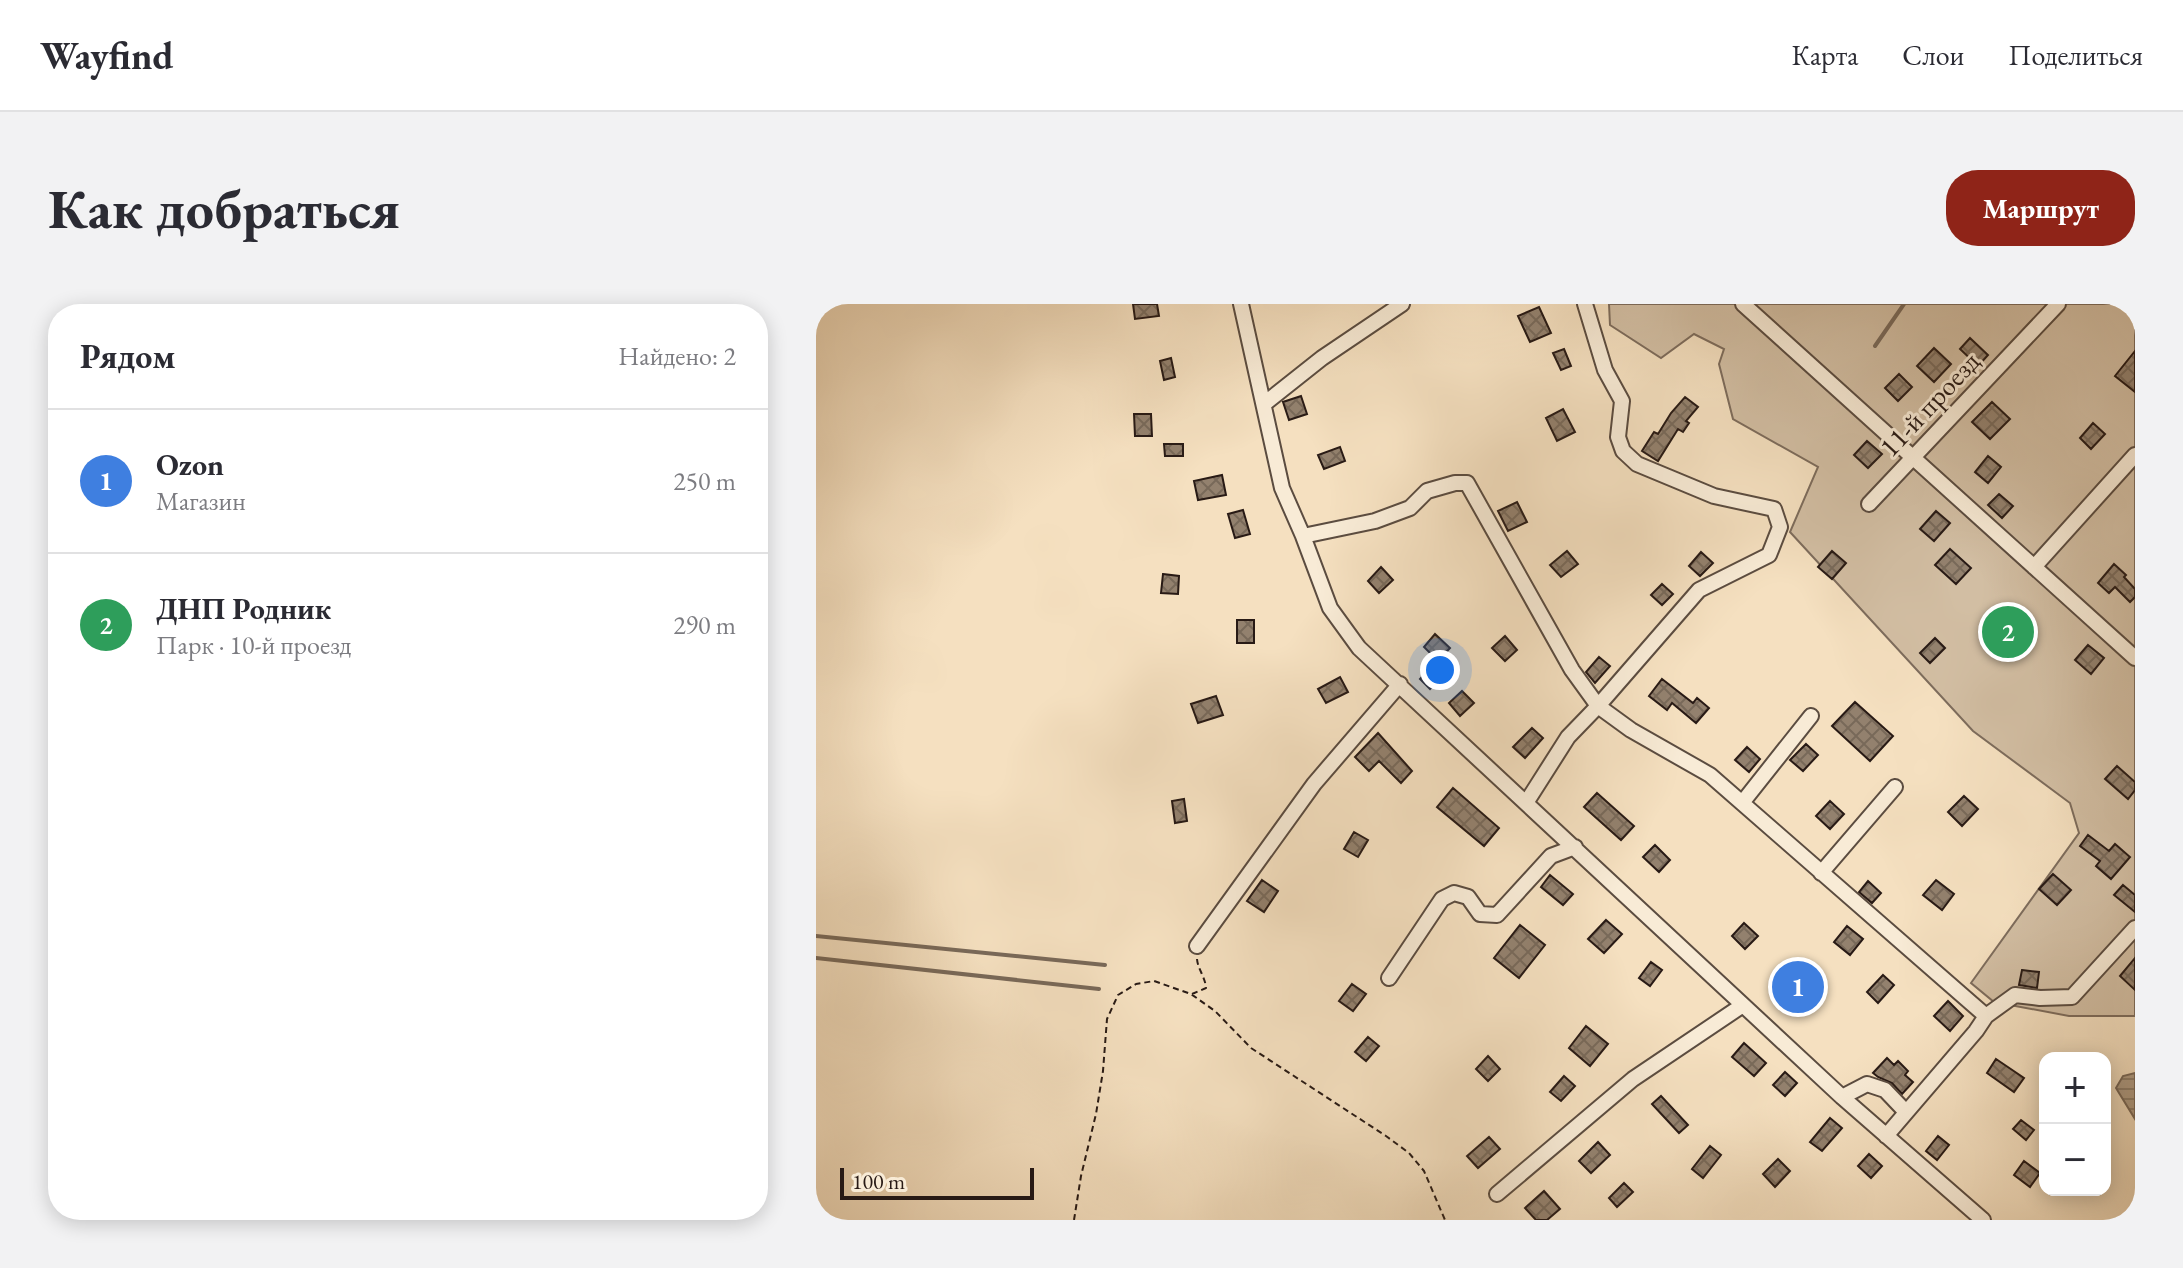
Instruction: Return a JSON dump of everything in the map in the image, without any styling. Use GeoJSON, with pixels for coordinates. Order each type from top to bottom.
{"type":"FeatureCollection","features":[{"type":"Feature","properties":{"kind":"street"},"geometry":{"type":"LineString","coordinates":[[1241,304],[1282,488],[1330,608],[1359,648],[1842,1097],[1983,1220]]}},
{"type":"Feature","properties":{"kind":"street"},"geometry":{"type":"LineString","coordinates":[[1264,404],[1322,358],[1402,304]]}},
{"type":"Feature","properties":{"kind":"street"},"geometry":{"type":"LineString","coordinates":[[1526,803],[1568,737],[1699,590],[1769,555],[1780,527],[1774,509],[1714,496],[1637,464],[1623,451],[1618,437],[1622,401],[1605,370],[1585,304]]}},
{"type":"Feature","properties":{"kind":"street"},"geometry":{"type":"LineString","coordinates":[[1743,304],[2135,658]]}},
{"type":"Feature","properties":{"kind":"street","name":"11-й проезд"},"geometry":{"type":"LineString","coordinates":[[1869,504],[2058,304]]}},
{"type":"Feature","properties":{"kind":"street"},"geometry":{"type":"LineString","coordinates":[[2034,567],[2135,455]]}},
{"type":"Feature","properties":{"kind":"street"},"geometry":{"type":"LineString","coordinates":[[1303,536],[1375,521],[1410,508],[1427,491],[1467,483],[1572,670],[1598,706],[1631,730],[1710,775],[1986,1016]]}},
{"type":"Feature","properties":{"kind":"street"},"geometry":{"type":"LineString","coordinates":[[1197,946],[1314,784],[1400,684]]}},
{"type":"Feature","properties":{"kind":"street"},"geometry":{"type":"LineString","coordinates":[[1742,803],[1811,716]]}},
{"type":"Feature","properties":{"kind":"street"},"geometry":{"type":"LineString","coordinates":[[1821,873],[1895,787]]}},
{"type":"Feature","properties":{"kind":"street"},"geometry":{"type":"LineString","coordinates":[[1389,978],[1442,899],[1454,893],[1468,897],[1480,914],[1497,915],[1551,856],[1575,847]]}},
{"type":"Feature","properties":{"kind":"street"},"geometry":{"type":"LineString","coordinates":[[1886,1136],[1986,1016],[2015,995],[2072,997],[2135,928]]}},
{"type":"Feature","properties":{"kind":"street"},"geometry":{"type":"LineString","coordinates":[[1497,1194],[1633,1079],[1743,1005]]}},
{"type":"Feature","properties":{"kind":"street"},"geometry":{"type":"LineString","coordinates":[[1842,1097],[1867,1084],[1885,1090],[1905,1111]]}},
{"type":"Feature","properties":{"kind":"path"},"geometry":{"type":"LineString","coordinates":[[1191,994],[1206,988],[1206,979],[1197,963],[1197,946]]}},
{"type":"Feature","properties":{"kind":"path"},"geometry":{"type":"LineString","coordinates":[[1074,1220],[1096,1114],[1107,1019],[1118,995],[1136,984],[1154,981],[1191,994],[1215,1011],[1251,1048],[1409,1153],[1424,1171],[1445,1220]]}},
{"type":"Feature","properties":{"kind":"shaded area"},"geometry":{"type":"Polygon","coordinates":[[[1609,304],[2135,304],[2135,1016],[2069,1016],[1994,1002],[1971,983],[2079,833],[2070,803],[1973,731],[1790,532],[1818,467],[1733,419],[1719,364],[1724,349],[1694,334],[1661,358],[1610,325],[1609,304]]]}},
{"type":"Feature","properties":{"kind":"shaded area"},"geometry":{"type":"Polygon","coordinates":[[[2135,1073],[2135,1119],[2116,1088],[2123,1076],[2135,1073]]]}},
{"type":"Feature","properties":{"kind":"building"},"geometry":{"type":"Polygon","coordinates":[[[1133,304],[1157,304],[1159,316],[1135,319],[1133,304]]]}},
{"type":"Feature","properties":{"kind":"building"},"geometry":{"type":"Polygon","coordinates":[[[1539,307],[1551,333],[1530,342],[1518,316],[1539,307]]]}},
{"type":"Feature","properties":{"kind":"building"},"geometry":{"type":"Polygon","coordinates":[[[1970,338],[1988,355],[1978,366],[1960,349],[1970,338]]]}},
{"type":"Feature","properties":{"kind":"building"},"geometry":{"type":"Polygon","coordinates":[[[1934,348],[1951,364],[1934,382],[1917,366],[1934,348]]]}},
{"type":"Feature","properties":{"kind":"building"},"geometry":{"type":"Polygon","coordinates":[[[1564,349],[1571,366],[1561,370],[1553,353],[1564,349]]]}},
{"type":"Feature","properties":{"kind":"building"},"geometry":{"type":"Polygon","coordinates":[[[2135,351],[2135,392],[2115,376],[2135,351]]]}},
{"type":"Feature","properties":{"kind":"building"},"geometry":{"type":"Polygon","coordinates":[[[1171,358],[1175,377],[1164,380],[1160,361],[1171,358]]]}},
{"type":"Feature","properties":{"kind":"building"},"geometry":{"type":"Polygon","coordinates":[[[1899,374],[1912,387],[1898,401],[1885,388],[1899,374]]]}},
{"type":"Feature","properties":{"kind":"building"},"geometry":{"type":"Polygon","coordinates":[[[1301,396],[1307,414],[1289,420],[1283,402],[1301,396]]]}},
{"type":"Feature","properties":{"kind":"building"},"geometry":{"type":"Polygon","coordinates":[[[1685,397],[1698,407],[1686,421],[1689,423],[1683,432],[1678,429],[1658,461],[1642,451],[1654,432],[1658,434],[1685,397]]]}},
{"type":"Feature","properties":{"kind":"building"},"geometry":{"type":"Polygon","coordinates":[[[1992,402],[2010,419],[1990,439],[1972,422],[1992,402]]]}},
{"type":"Feature","properties":{"kind":"building"},"geometry":{"type":"Polygon","coordinates":[[[1563,409],[1575,432],[1557,441],[1546,418],[1563,409]]]}},
{"type":"Feature","properties":{"kind":"building"},"geometry":{"type":"Polygon","coordinates":[[[1134,414],[1151,414],[1152,436],[1135,436],[1134,414]]]}},
{"type":"Feature","properties":{"kind":"building"},"geometry":{"type":"Polygon","coordinates":[[[2093,423],[2105,434],[2091,449],[2080,438],[2093,423]]]}},
{"type":"Feature","properties":{"kind":"building"},"geometry":{"type":"Polygon","coordinates":[[[1867,441],[1882,454],[1868,468],[1854,455],[1867,441]]]}},
{"type":"Feature","properties":{"kind":"building"},"geometry":{"type":"Polygon","coordinates":[[[1164,444],[1183,444],[1183,456],[1165,456],[1164,444]]]}},
{"type":"Feature","properties":{"kind":"building"},"geometry":{"type":"Polygon","coordinates":[[[1340,447],[1345,461],[1324,469],[1318,455],[1340,447]]]}},
{"type":"Feature","properties":{"kind":"building"},"geometry":{"type":"Polygon","coordinates":[[[1988,456],[2001,467],[1988,483],[1975,472],[1988,456]]]}},
{"type":"Feature","properties":{"kind":"building"},"geometry":{"type":"Polygon","coordinates":[[[1222,475],[1226,495],[1198,500],[1194,481],[1222,475]]]}},
{"type":"Feature","properties":{"kind":"building"},"geometry":{"type":"Polygon","coordinates":[[[1999,494],[2013,506],[2002,518],[1988,505],[1999,494]]]}},
{"type":"Feature","properties":{"kind":"building"},"geometry":{"type":"Polygon","coordinates":[[[1517,502],[1527,522],[1508,531],[1498,511],[1517,502]]]}},
{"type":"Feature","properties":{"kind":"building"},"geometry":{"type":"Polygon","coordinates":[[[1243,510],[1250,534],[1235,538],[1228,514],[1243,510]]]}},
{"type":"Feature","properties":{"kind":"building"},"geometry":{"type":"Polygon","coordinates":[[[1936,511],[1950,523],[1934,541],[1920,529],[1936,511]]]}},
{"type":"Feature","properties":{"kind":"building"},"geometry":{"type":"Polygon","coordinates":[[[1950,549],[1971,568],[1956,584],[1935,565],[1950,549]]]}},
{"type":"Feature","properties":{"kind":"building"},"geometry":{"type":"Polygon","coordinates":[[[1567,551],[1578,564],[1561,577],[1550,565],[1567,551]]]}},
{"type":"Feature","properties":{"kind":"building"},"geometry":{"type":"Polygon","coordinates":[[[1832,551],[1846,563],[1832,579],[1818,567],[1832,551]]]}},
{"type":"Feature","properties":{"kind":"building"},"geometry":{"type":"Polygon","coordinates":[[[1701,552],[1713,563],[1700,576],[1689,566],[1701,552]]]}},
{"type":"Feature","properties":{"kind":"building"},"geometry":{"type":"Polygon","coordinates":[[[2114,564],[2135,589],[2135,597],[2130,602],[2115,587],[2109,593],[2098,583],[2114,564]]]}},
{"type":"Feature","properties":{"kind":"building"},"geometry":{"type":"Polygon","coordinates":[[[1381,567],[1393,580],[1379,593],[1368,581],[1381,567]]]}},
{"type":"Feature","properties":{"kind":"building"},"geometry":{"type":"Polygon","coordinates":[[[1163,574],[1179,576],[1178,594],[1161,593],[1163,574]]]}},
{"type":"Feature","properties":{"kind":"building"},"geometry":{"type":"Polygon","coordinates":[[[1662,584],[1673,594],[1662,605],[1651,595],[1662,584]]]}},
{"type":"Feature","properties":{"kind":"building"},"geometry":{"type":"Polygon","coordinates":[[[1237,620],[1254,620],[1254,643],[1237,643],[1237,620]]]}},
{"type":"Feature","properties":{"kind":"building"},"geometry":{"type":"Polygon","coordinates":[[[1435,634],[1450,648],[1438,661],[1424,647],[1435,634]]]}},
{"type":"Feature","properties":{"kind":"building"},"geometry":{"type":"Polygon","coordinates":[[[1505,636],[1517,650],[1505,661],[1492,648],[1505,636]]]}},
{"type":"Feature","properties":{"kind":"building"},"geometry":{"type":"Polygon","coordinates":[[[1935,638],[1945,648],[1930,663],[1920,653],[1935,638]]]}},
{"type":"Feature","properties":{"kind":"building"},"geometry":{"type":"Polygon","coordinates":[[[2088,645],[2104,658],[2091,674],[2075,660],[2088,645]]]}},
{"type":"Feature","properties":{"kind":"building"},"geometry":{"type":"Polygon","coordinates":[[[1599,657],[1610,666],[1595,683],[1586,672],[1599,657]]]}},
{"type":"Feature","properties":{"kind":"building"},"geometry":{"type":"Polygon","coordinates":[[[1432,666],[1443,675],[1430,689],[1420,679],[1432,666]]]}},
{"type":"Feature","properties":{"kind":"building"},"geometry":{"type":"Polygon","coordinates":[[[1340,677],[1348,692],[1326,703],[1318,689],[1340,677]]]}},
{"type":"Feature","properties":{"kind":"building"},"geometry":{"type":"Polygon","coordinates":[[[1662,679],[1693,703],[1697,698],[1709,708],[1696,723],[1672,703],[1667,710],[1649,696],[1662,679]]]}},
{"type":"Feature","properties":{"kind":"building"},"geometry":{"type":"Polygon","coordinates":[[[1462,691],[1474,703],[1460,716],[1449,703],[1462,691]]]}},
{"type":"Feature","properties":{"kind":"building"},"geometry":{"type":"Polygon","coordinates":[[[1216,696],[1223,715],[1198,723],[1191,704],[1216,696]]]}},
{"type":"Feature","properties":{"kind":"building"},"geometry":{"type":"Polygon","coordinates":[[[1855,702],[1893,736],[1870,761],[1832,726],[1855,702]]]}},
{"type":"Feature","properties":{"kind":"building"},"geometry":{"type":"Polygon","coordinates":[[[1532,728],[1543,738],[1525,758],[1513,747],[1532,728]]]}},
{"type":"Feature","properties":{"kind":"building"},"geometry":{"type":"Polygon","coordinates":[[[1378,733],[1412,771],[1401,783],[1379,761],[1369,771],[1355,757],[1378,733]]]}},
{"type":"Feature","properties":{"kind":"building"},"geometry":{"type":"Polygon","coordinates":[[[1806,744],[1818,755],[1803,771],[1790,760],[1806,744]]]}},
{"type":"Feature","properties":{"kind":"building"},"geometry":{"type":"Polygon","coordinates":[[[1747,747],[1760,759],[1749,772],[1735,760],[1747,747]]]}},
{"type":"Feature","properties":{"kind":"building"},"geometry":{"type":"Polygon","coordinates":[[[2117,766],[2135,782],[2135,790],[2128,799],[2105,779],[2117,766]]]}},
{"type":"Feature","properties":{"kind":"building"},"geometry":{"type":"Polygon","coordinates":[[[1453,788],[1499,828],[1484,846],[1437,807],[1453,788]]]}},
{"type":"Feature","properties":{"kind":"building"},"geometry":{"type":"Polygon","coordinates":[[[1597,793],[1634,826],[1621,840],[1584,807],[1597,793]]]}},
{"type":"Feature","properties":{"kind":"building"},"geometry":{"type":"Polygon","coordinates":[[[1964,796],[1978,809],[1962,826],[1948,812],[1964,796]]]}},
{"type":"Feature","properties":{"kind":"building"},"geometry":{"type":"Polygon","coordinates":[[[1184,799],[1187,821],[1175,823],[1172,801],[1184,799]]]}},
{"type":"Feature","properties":{"kind":"building"},"geometry":{"type":"Polygon","coordinates":[[[1830,801],[1844,814],[1830,829],[1816,816],[1830,801]]]}},
{"type":"Feature","properties":{"kind":"building"},"geometry":{"type":"Polygon","coordinates":[[[1354,832],[1368,840],[1358,857],[1344,849],[1354,832]]]}},
{"type":"Feature","properties":{"kind":"building"},"geometry":{"type":"Polygon","coordinates":[[[2088,835],[2109,851],[2115,844],[2130,857],[2111,879],[2096,866],[2100,861],[2080,846],[2088,835]]]}},
{"type":"Feature","properties":{"kind":"building"},"geometry":{"type":"Polygon","coordinates":[[[1655,845],[1670,860],[1659,872],[1643,857],[1655,845]]]}},
{"type":"Feature","properties":{"kind":"building"},"geometry":{"type":"Polygon","coordinates":[[[2053,874],[2071,890],[2057,905],[2039,889],[2053,874]]]}},
{"type":"Feature","properties":{"kind":"building"},"geometry":{"type":"Polygon","coordinates":[[[1550,875],[1573,894],[1563,905],[1541,887],[1550,875]]]}},
{"type":"Feature","properties":{"kind":"building"},"geometry":{"type":"Polygon","coordinates":[[[1262,880],[1278,891],[1264,912],[1247,901],[1262,880]]]}},
{"type":"Feature","properties":{"kind":"building"},"geometry":{"type":"Polygon","coordinates":[[[1936,880],[1954,894],[1942,910],[1923,895],[1936,880]]]}},
{"type":"Feature","properties":{"kind":"building"},"geometry":{"type":"Polygon","coordinates":[[[1868,881],[1881,893],[1872,903],[1859,892],[1868,881]]]}},
{"type":"Feature","properties":{"kind":"building"},"geometry":{"type":"Polygon","coordinates":[[[2123,885],[2135,895],[2135,912],[2114,895],[2123,885]]]}},
{"type":"Feature","properties":{"kind":"building"},"geometry":{"type":"Polygon","coordinates":[[[1606,920],[1622,934],[1604,953],[1588,939],[1606,920]]]}},
{"type":"Feature","properties":{"kind":"building"},"geometry":{"type":"Polygon","coordinates":[[[1744,923],[1758,936],[1745,949],[1732,936],[1744,923]]]}},
{"type":"Feature","properties":{"kind":"building"},"geometry":{"type":"Polygon","coordinates":[[[1520,925],[1545,945],[1519,978],[1494,958],[1520,925]]]}},
{"type":"Feature","properties":{"kind":"building"},"geometry":{"type":"Polygon","coordinates":[[[1847,926],[1863,939],[1850,955],[1834,942],[1847,926]]]}},
{"type":"Feature","properties":{"kind":"building"},"geometry":{"type":"Polygon","coordinates":[[[2135,958],[2135,990],[2120,976],[2135,958]]]}},
{"type":"Feature","properties":{"kind":"building"},"geometry":{"type":"Polygon","coordinates":[[[1651,962],[1662,970],[1650,986],[1639,978],[1651,962]]]}},
{"type":"Feature","properties":{"kind":"building"},"geometry":{"type":"Polygon","coordinates":[[[1795,964],[1811,977],[1798,991],[1783,978],[1795,964]]]}},
{"type":"Feature","properties":{"kind":"building"},"geometry":{"type":"Polygon","coordinates":[[[2022,970],[2039,972],[2037,988],[2019,985],[2022,970]]]}},
{"type":"Feature","properties":{"kind":"building"},"geometry":{"type":"Polygon","coordinates":[[[1883,975],[1894,985],[1878,1003],[1867,992],[1883,975]]]}},
{"type":"Feature","properties":{"kind":"building"},"geometry":{"type":"Polygon","coordinates":[[[1352,984],[1366,994],[1353,1011],[1339,1001],[1352,984]]]}},
{"type":"Feature","properties":{"kind":"building"},"geometry":{"type":"Polygon","coordinates":[[[1948,1001],[1963,1016],[1950,1031],[1934,1016],[1948,1001]]]}},
{"type":"Feature","properties":{"kind":"building"},"geometry":{"type":"Polygon","coordinates":[[[1586,1026],[1608,1044],[1590,1066],[1569,1048],[1586,1026]]]}},
{"type":"Feature","properties":{"kind":"building"},"geometry":{"type":"Polygon","coordinates":[[[1368,1037],[1379,1046],[1366,1061],[1355,1052],[1368,1037]]]}},
{"type":"Feature","properties":{"kind":"building"},"geometry":{"type":"Polygon","coordinates":[[[1744,1043],[1766,1063],[1754,1076],[1732,1057],[1744,1043]]]}},
{"type":"Feature","properties":{"kind":"building"},"geometry":{"type":"Polygon","coordinates":[[[1488,1056],[1500,1069],[1488,1081],[1476,1069],[1488,1056]]]}},
{"type":"Feature","properties":{"kind":"building"},"geometry":{"type":"Polygon","coordinates":[[[1887,1058],[1894,1065],[1898,1061],[1908,1071],[1905,1075],[1913,1082],[1902,1094],[1892,1083],[1873,1073],[1887,1058]]]}},
{"type":"Feature","properties":{"kind":"building"},"geometry":{"type":"Polygon","coordinates":[[[1996,1059],[2024,1078],[2014,1092],[1987,1073],[1996,1059]]]}},
{"type":"Feature","properties":{"kind":"building"},"geometry":{"type":"Polygon","coordinates":[[[1785,1072],[1797,1083],[1785,1096],[1773,1085],[1785,1072]]]}},
{"type":"Feature","properties":{"kind":"building"},"geometry":{"type":"Polygon","coordinates":[[[1564,1076],[1575,1086],[1561,1101],[1550,1092],[1564,1076]]]}},
{"type":"Feature","properties":{"kind":"building"},"geometry":{"type":"Polygon","coordinates":[[[1661,1096],[1688,1125],[1679,1133],[1652,1104],[1661,1096]]]}},
{"type":"Feature","properties":{"kind":"building"},"geometry":{"type":"Polygon","coordinates":[[[1830,1118],[1842,1128],[1822,1151],[1810,1142],[1830,1118]]]}},
{"type":"Feature","properties":{"kind":"building"},"geometry":{"type":"Polygon","coordinates":[[[2021,1120],[2034,1130],[2026,1140],[2013,1129],[2021,1120]]]}},
{"type":"Feature","properties":{"kind":"building"},"geometry":{"type":"Polygon","coordinates":[[[1938,1136],[1949,1145],[1937,1160],[1926,1151],[1938,1136]]]}},
{"type":"Feature","properties":{"kind":"building"},"geometry":{"type":"Polygon","coordinates":[[[1489,1137],[1500,1149],[1478,1168],[1467,1156],[1489,1137]]]}},
{"type":"Feature","properties":{"kind":"building"},"geometry":{"type":"Polygon","coordinates":[[[1598,1142],[1610,1155],[1591,1173],[1579,1161],[1598,1142]]]}},
{"type":"Feature","properties":{"kind":"building"},"geometry":{"type":"Polygon","coordinates":[[[1710,1146],[1721,1155],[1703,1178],[1692,1169],[1710,1146]]]}},
{"type":"Feature","properties":{"kind":"building"},"geometry":{"type":"Polygon","coordinates":[[[1869,1154],[1882,1166],[1871,1178],[1858,1166],[1869,1154]]]}},
{"type":"Feature","properties":{"kind":"building"},"geometry":{"type":"Polygon","coordinates":[[[1778,1159],[1790,1171],[1775,1187],[1763,1174],[1778,1159]]]}},
{"type":"Feature","properties":{"kind":"building"},"geometry":{"type":"Polygon","coordinates":[[[2024,1161],[2039,1172],[2030,1187],[2014,1175],[2024,1161]]]}},
{"type":"Feature","properties":{"kind":"building"},"geometry":{"type":"Polygon","coordinates":[[[1624,1183],[1633,1192],[1617,1207],[1609,1198],[1624,1183]]]}},
{"type":"Feature","properties":{"kind":"building"},"geometry":{"type":"Polygon","coordinates":[[[1544,1191],[1560,1209],[1547,1220],[1536,1220],[1525,1208],[1544,1191]]]}},
{"type":"Feature","properties":{"kind":"waterway"},"geometry":{"type":"LineString","coordinates":[[1875,346],[1904,304]]}},
{"type":"Feature","properties":{"kind":"waterway"},"geometry":{"type":"LineString","coordinates":[[816,936],[1105,965]]}},
{"type":"Feature","properties":{"kind":"waterway"},"geometry":{"type":"LineString","coordinates":[[816,958],[1099,989]]}},
{"type":"Feature","properties":{"kind":"place","name":"ДНП Родник"},"geometry":{"type":"Point","coordinates":[2008,632]}},
{"type":"Feature","properties":{"kind":"place","name":"Ozon"},"geometry":{"type":"Point","coordinates":[1798,987]}}]}
